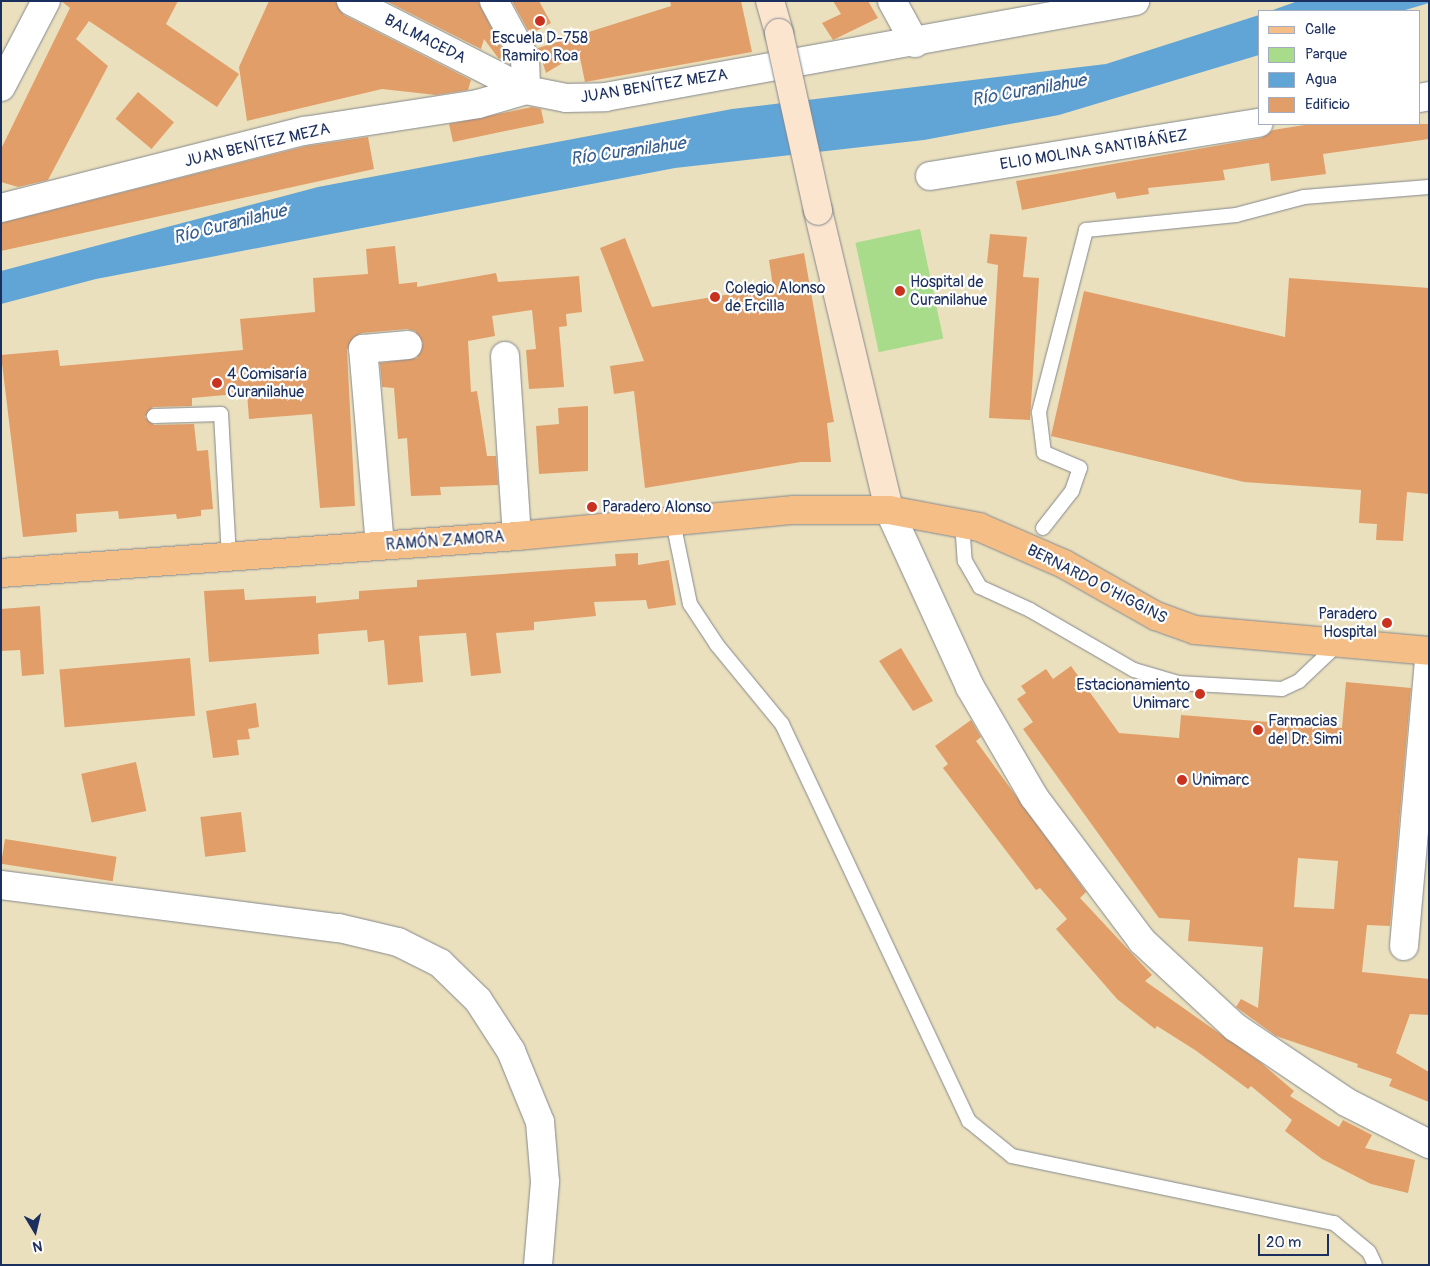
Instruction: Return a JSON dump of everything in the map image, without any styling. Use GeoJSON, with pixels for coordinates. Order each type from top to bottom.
{"type":"FeatureCollection","features":[{"type":"Feature","properties":{"kind":"main road"},"geometry":{"type":"LineString","coordinates":[[770,1],[889,510]]}},
{"type":"Feature","properties":{"kind":"main road","name":"RAMÓN ZAMORA"},"geometry":{"type":"LineString","coordinates":[[1,573],[517,536],[794,510],[889,510]]}},
{"type":"Feature","properties":{"kind":"main road","name":"BERNARDO O'HIGGINS"},"geometry":{"type":"LineString","coordinates":[[889,510],[962,522],[1039,552],[1139,608],[1182,626],[1228,635],[1429,651]]}},
{"type":"Feature","properties":{"kind":"street"},"geometry":{"type":"LineString","coordinates":[[1,87],[46,1]]}},
{"type":"Feature","properties":{"kind":"street","name":"BALMACEDA"},"geometry":{"type":"LineString","coordinates":[[351,1],[526,90]]}},
{"type":"Feature","properties":{"kind":"street"},"geometry":{"type":"LineString","coordinates":[[494,1],[525,58],[526,90]]}},
{"type":"Feature","properties":{"kind":"street"},"geometry":{"type":"LineString","coordinates":[[892,1],[915,43]]}},
{"type":"Feature","properties":{"kind":"street","name":"JUAN BENÍTEZ MEZA"},"geometry":{"type":"LineString","coordinates":[[1,208],[304,131],[478,104],[526,90],[566,98],[605,97],[915,43],[1135,1]]}},
{"type":"Feature","properties":{"kind":"street","name":"ELIO MOLINA SANTIBÁÑEZ"},"geometry":{"type":"LineString","coordinates":[[930,176],[1258,123]]}},
{"type":"Feature","properties":{"kind":"street"},"geometry":{"type":"LineString","coordinates":[[380,546],[364,349],[408,345]]}},
{"type":"Feature","properties":{"kind":"street"},"geometry":{"type":"LineString","coordinates":[[505,356],[517,536]]}},
{"type":"Feature","properties":{"kind":"street"},"geometry":{"type":"LineString","coordinates":[[889,510],[970,687],[1034,797],[1142,941],[1235,1027],[1346,1102],[1429,1144]]}},
{"type":"Feature","properties":{"kind":"street"},"geometry":{"type":"LineString","coordinates":[[1404,946],[1429,660]]}},
{"type":"Feature","properties":{"kind":"street"},"geometry":{"type":"LineString","coordinates":[[1,885],[339,928],[398,942],[440,963],[478,1000],[511,1051],[540,1122],[545,1182],[538,1265]]}},
{"type":"Feature","properties":{"kind":"lane"},"geometry":{"type":"LineString","coordinates":[[1043,528],[1072,491],[1080,468],[1044,453],[1039,412],[1086,230],[1236,215],[1304,198],[1429,187]]}},
{"type":"Feature","properties":{"kind":"lane"},"geometry":{"type":"LineString","coordinates":[[154,416],[221,414],[229,557]]}},
{"type":"Feature","properties":{"kind":"lane"},"geometry":{"type":"LineString","coordinates":[[673,522],[690,604],[717,645],[782,724],[969,1121],[1012,1156],[1334,1223],[1369,1252],[1375,1265]]}},
{"type":"Feature","properties":{"kind":"lane"},"geometry":{"type":"LineString","coordinates":[[962,522],[965,561],[980,587],[1030,610],[1134,670],[1178,683],[1282,689],[1299,682],[1338,644]]}},
{"type":"Feature","properties":{"kind":"green space","name":"Hospital de Curanilahue"},"geometry":{"type":"Polygon","coordinates":[[[920,229],[943,339],[879,352],[855,243],[920,229]]]}},
{"type":"Feature","properties":{"kind":"water"},"geometry":{"type":"Polygon","coordinates":[[[1298,1],[1429,1],[1429,3],[1405,10],[1273,10],[1298,1]]]}},
{"type":"Feature","properties":{"kind":"water","name":"Río Curanilahue"},"geometry":{"type":"Polygon","coordinates":[[[1258,15],[1258,55],[1059,115],[924,140],[675,168],[96,279],[1,304],[1,271],[318,187],[732,109],[1106,64],[1258,15]]]}},
{"type":"Feature","properties":{"kind":"building"},"geometry":{"type":"Polygon","coordinates":[[[61,1],[178,1],[166,24],[239,74],[217,107],[89,21],[76,39],[108,66],[48,180],[18,187],[1,182],[1,149],[70,8],[61,1]]]}},
{"type":"Feature","properties":{"kind":"building"},"geometry":{"type":"Polygon","coordinates":[[[269,1],[335,1],[344,15],[471,80],[468,90],[436,95],[382,89],[247,121],[239,67],[269,1]]]}},
{"type":"Feature","properties":{"kind":"building"},"geometry":{"type":"Polygon","coordinates":[[[386,1],[478,1],[505,55],[499,59],[484,39],[481,49],[386,1]]]}},
{"type":"Feature","properties":{"kind":"building"},"geometry":{"type":"Polygon","coordinates":[[[512,1],[539,1],[551,23],[530,34],[512,1]]]}},
{"type":"Feature","properties":{"kind":"building"},"geometry":{"type":"Polygon","coordinates":[[[670,1],[741,1],[752,52],[585,82],[579,53],[546,73],[538,48],[671,6],[670,1]]]}},
{"type":"Feature","properties":{"kind":"building"},"geometry":{"type":"Polygon","coordinates":[[[833,1],[868,1],[878,18],[833,40],[822,23],[841,14],[833,1]]]}},
{"type":"Feature","properties":{"kind":"building"},"geometry":{"type":"Polygon","coordinates":[[[138,92],[174,122],[152,149],[116,119],[138,92]]]}},
{"type":"Feature","properties":{"kind":"building"},"geometry":{"type":"Polygon","coordinates":[[[532,107],[541,109],[544,123],[453,142],[449,124],[532,107]]]}},
{"type":"Feature","properties":{"kind":"building"},"geometry":{"type":"Polygon","coordinates":[[[1429,124],[1429,139],[1323,154],[1326,174],[1271,181],[1269,163],[1223,170],[1225,180],[1148,188],[1149,194],[1117,199],[1115,192],[1022,210],[1016,181],[1261,138],[1273,130],[1305,125],[1429,124]]]}},
{"type":"Feature","properties":{"kind":"building"},"geometry":{"type":"Polygon","coordinates":[[[368,137],[374,169],[1,251],[1,223],[307,146],[368,137]]]}},
{"type":"Feature","properties":{"kind":"building"},"geometry":{"type":"Polygon","coordinates":[[[990,234],[1027,237],[1023,277],[1039,278],[1030,420],[989,418],[998,265],[987,263],[990,234]]]}},
{"type":"Feature","properties":{"kind":"building"},"geometry":{"type":"Polygon","coordinates":[[[625,238],[652,307],[773,287],[769,260],[804,253],[834,422],[827,423],[831,462],[801,462],[645,488],[634,391],[614,394],[610,366],[644,361],[600,248],[625,238]]]}},
{"type":"Feature","properties":{"kind":"building"},"geometry":{"type":"Polygon","coordinates":[[[395,246],[399,284],[417,282],[417,287],[496,273],[498,282],[579,276],[582,312],[566,314],[567,326],[559,327],[564,387],[529,389],[526,350],[536,349],[532,310],[492,316],[495,336],[468,341],[471,392],[477,391],[487,456],[496,456],[498,485],[440,487],[441,495],[411,496],[407,438],[398,439],[394,388],[382,387],[380,363],[417,358],[423,343],[415,331],[407,329],[362,333],[354,337],[347,350],[355,506],[320,508],[312,414],[249,419],[247,393],[192,398],[192,406],[153,407],[145,417],[154,425],[194,424],[197,451],[208,450],[213,509],[201,510],[201,516],[177,519],[176,514],[119,519],[118,511],[76,514],[77,532],[23,537],[1,355],[58,350],[60,366],[243,350],[240,319],[315,312],[313,278],[368,274],[366,249],[395,246]]]}},
{"type":"Feature","properties":{"kind":"building"},"geometry":{"type":"Polygon","coordinates":[[[1289,278],[1429,288],[1429,494],[1407,492],[1403,541],[1376,540],[1377,524],[1359,523],[1361,490],[1244,482],[1051,436],[1084,291],[1285,337],[1289,278]]]}},
{"type":"Feature","properties":{"kind":"building"},"geometry":{"type":"Polygon","coordinates":[[[588,406],[588,471],[539,474],[536,426],[559,424],[558,408],[588,406]]]}},
{"type":"Feature","properties":{"kind":"building"},"geometry":{"type":"Polygon","coordinates":[[[638,553],[638,565],[669,560],[676,605],[648,609],[646,600],[594,602],[596,616],[534,622],[534,630],[496,633],[501,673],[471,676],[466,633],[419,636],[423,682],[388,685],[384,640],[368,642],[367,630],[318,634],[319,654],[209,662],[204,591],[244,589],[245,600],[316,596],[316,603],[359,599],[359,591],[417,587],[417,580],[616,566],[615,554],[638,553]]]}},
{"type":"Feature","properties":{"kind":"building"},"geometry":{"type":"Polygon","coordinates":[[[40,606],[44,674],[22,676],[20,650],[1,651],[1,609],[40,606]]]}},
{"type":"Feature","properties":{"kind":"building"},"geometry":{"type":"Polygon","coordinates":[[[901,648],[933,701],[913,711],[879,661],[901,648]]]}},
{"type":"Feature","properties":{"kind":"building"},"geometry":{"type":"Polygon","coordinates":[[[190,658],[195,716],[65,727],[59,669],[190,658]]]}},
{"type":"Feature","properties":{"kind":"building"},"geometry":{"type":"Polygon","coordinates":[[[1071,666],[1119,733],[1179,738],[1181,715],[1342,728],[1346,682],[1411,688],[1390,926],[1367,925],[1362,972],[1429,979],[1429,1015],[1410,1014],[1396,1053],[1429,1072],[1429,1102],[1389,1086],[1392,1079],[1357,1067],[1358,1064],[1276,1036],[1236,1007],[1241,999],[1258,1008],[1263,947],[1188,941],[1190,920],[1159,918],[1023,729],[1033,722],[1017,699],[1026,693],[1021,686],[1046,669],[1053,679],[1071,666]],[[1298,858],[1294,907],[1334,909],[1338,861],[1298,858]]]}},
{"type":"Feature","properties":{"kind":"building"},"geometry":{"type":"Polygon","coordinates":[[[256,703],[259,727],[248,729],[250,739],[237,740],[239,755],[213,758],[206,711],[256,703]]]}},
{"type":"Feature","properties":{"kind":"building"},"geometry":{"type":"Polygon","coordinates":[[[971,720],[981,737],[976,741],[1086,892],[1080,898],[1152,975],[1145,981],[1260,1062],[1294,1091],[1290,1096],[1339,1127],[1343,1120],[1372,1135],[1365,1148],[1415,1160],[1408,1193],[1371,1184],[1322,1159],[1285,1131],[1292,1120],[1251,1086],[1248,1089],[1195,1050],[1157,1026],[1155,1029],[1117,999],[1056,929],[1067,919],[1040,888],[1036,890],[943,768],[948,764],[935,746],[971,720]]]}},
{"type":"Feature","properties":{"kind":"building"},"geometry":{"type":"Polygon","coordinates":[[[136,762],[146,811],[92,823],[81,774],[136,762]]]}},
{"type":"Feature","properties":{"kind":"building"},"geometry":{"type":"Polygon","coordinates":[[[241,812],[246,852],[205,857],[200,817],[241,812]]]}},
{"type":"Feature","properties":{"kind":"building"},"geometry":{"type":"Polygon","coordinates":[[[5,839],[117,857],[113,881],[1,864],[5,839]]]}},
{"type":"Feature","properties":{"kind":"place","name":"Escuela D-758 Ramiro Roa"},"geometry":{"type":"Point","coordinates":[540,21]}},
{"type":"Feature","properties":{"kind":"place","name":"Hospital de Curanilahue"},"geometry":{"type":"Point","coordinates":[900,291]}},
{"type":"Feature","properties":{"kind":"place","name":"Colegio Alonso de Ercilla"},"geometry":{"type":"Point","coordinates":[715,297]}},
{"type":"Feature","properties":{"kind":"place","name":"4 Comisaría Curanilahue"},"geometry":{"type":"Point","coordinates":[217,383]}},
{"type":"Feature","properties":{"kind":"place","name":"Paradero Alonso"},"geometry":{"type":"Point","coordinates":[592,507]}},
{"type":"Feature","properties":{"kind":"place","name":"Paradero Hospital"},"geometry":{"type":"Point","coordinates":[1387,623]}},
{"type":"Feature","properties":{"kind":"place","name":"Estacionamiento Unimarc"},"geometry":{"type":"Point","coordinates":[1200,694]}},
{"type":"Feature","properties":{"kind":"place","name":"Farmacias del Dr. Simi"},"geometry":{"type":"Point","coordinates":[1258,730]}},
{"type":"Feature","properties":{"kind":"place","name":"Unimarc"},"geometry":{"type":"Point","coordinates":[1182,780]}}]}
